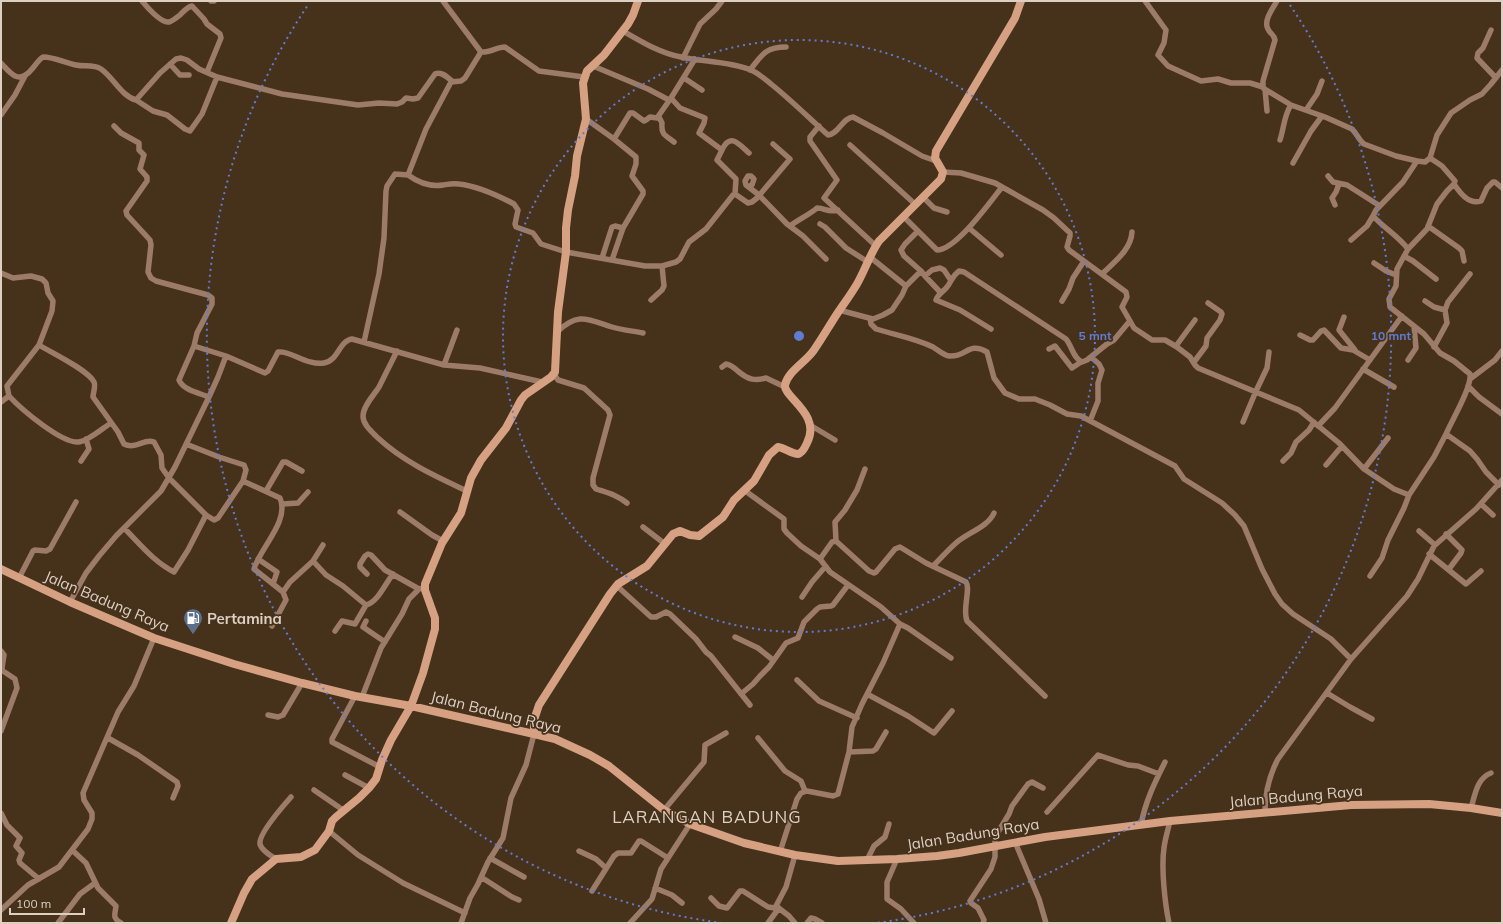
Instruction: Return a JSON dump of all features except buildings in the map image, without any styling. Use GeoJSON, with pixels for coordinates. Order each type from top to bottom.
{"type":"FeatureCollection","features":[{"type":"Feature","properties":{"kind":"street"},"geometry":{"type":"LineString","coordinates":[[142,1],[155,14],[168,22],[176,18],[198,1]]}},
{"type":"Feature","properties":{"kind":"street"},"geometry":{"type":"LineString","coordinates":[[443,1],[481,52]]}},
{"type":"Feature","properties":{"kind":"street"},"geometry":{"type":"LineString","coordinates":[[627,503],[616,495],[612,495],[604,490],[596,489],[592,478],[610,415],[608,410],[584,388],[558,380],[554,374],[566,252],[566,228],[576,162],[586,119],[582,90],[584,77],[623,31],[631,19],[638,1]]}},
{"type":"Feature","properties":{"kind":"street"},"geometry":{"type":"LineString","coordinates":[[683,58],[700,24],[722,1]]}},
{"type":"Feature","properties":{"kind":"street"},"geometry":{"type":"LineString","coordinates":[[943,172],[936,161],[936,151],[1015,18],[1021,1]]}},
{"type":"Feature","properties":{"kind":"street"},"geometry":{"type":"LineString","coordinates":[[1145,1],[1166,30],[1164,43],[1158,55],[1168,66],[1201,81],[1214,79],[1231,83],[1250,83],[1264,88],[1291,105],[1352,129],[1360,142],[1364,144],[1396,156],[1416,161],[1425,162],[1430,158],[1437,135],[1451,114],[1482,94],[1502,70]]}},
{"type":"Feature","properties":{"kind":"street"},"geometry":{"type":"LineString","coordinates":[[1267,111],[1264,88],[1275,40],[1273,34],[1268,30],[1267,23],[1277,1]]}},
{"type":"Feature","properties":{"kind":"street"},"geometry":{"type":"LineString","coordinates":[[192,6],[207,24],[221,36],[207,72]]}},
{"type":"Feature","properties":{"kind":"street"},"geometry":{"type":"LineString","coordinates":[[1491,30],[1483,48],[1478,53],[1477,58],[1496,78]]}},
{"type":"Feature","properties":{"kind":"street"},"geometry":{"type":"LineString","coordinates":[[623,31],[666,54],[683,58],[718,62],[750,70],[765,79],[790,99],[828,135],[831,135],[849,118],[853,117],[922,156],[936,161]]}},
{"type":"Feature","properties":{"kind":"street"},"geometry":{"type":"LineString","coordinates":[[481,52],[506,47],[539,71],[584,77]]}},
{"type":"Feature","properties":{"kind":"street"},"geometry":{"type":"LineString","coordinates":[[750,70],[765,51],[779,47],[786,47]]}},
{"type":"Feature","properties":{"kind":"street"},"geometry":{"type":"LineString","coordinates":[[136,100],[170,64],[176,59],[181,58],[187,60],[199,69],[217,77],[282,94],[358,105],[379,103],[397,104],[406,98],[418,98],[434,74],[438,72],[452,81],[461,81],[465,78],[481,52]]}},
{"type":"Feature","properties":{"kind":"street"},"geometry":{"type":"LineString","coordinates":[[1,115],[15,95],[25,76],[43,57],[50,57],[77,65],[95,66],[104,71],[113,82],[131,98],[153,111],[167,115],[190,132],[202,114],[217,77]]}},
{"type":"Feature","properties":{"kind":"street"},"geometry":{"type":"LineString","coordinates":[[659,117],[696,59]]}},
{"type":"Feature","properties":{"kind":"street"},"geometry":{"type":"LineString","coordinates":[[1,63],[13,75],[19,77],[25,76]]}},
{"type":"Feature","properties":{"kind":"street"},"geometry":{"type":"LineString","coordinates":[[170,64],[180,75],[189,76]]}},
{"type":"Feature","properties":{"kind":"street"},"geometry":{"type":"LineString","coordinates":[[593,66],[670,99],[680,108],[690,113],[704,117],[705,121],[700,130],[700,134],[722,150]]}},
{"type":"Feature","properties":{"kind":"street"},"geometry":{"type":"LineString","coordinates":[[684,78],[702,90]]}},
{"type":"Feature","properties":{"kind":"street"},"geometry":{"type":"LineString","coordinates":[[408,175],[426,129],[452,81]]}},
{"type":"Feature","properties":{"kind":"street"},"geometry":{"type":"LineString","coordinates":[[1306,110],[1317,94],[1322,81]]}},
{"type":"Feature","properties":{"kind":"street"},"geometry":{"type":"LineString","coordinates":[[1280,140],[1284,126],[1284,119],[1291,105]]}},
{"type":"Feature","properties":{"kind":"street"},"geometry":{"type":"LineString","coordinates":[[614,139],[630,113],[633,113],[644,121],[650,117],[659,117]]}},
{"type":"Feature","properties":{"kind":"street"},"geometry":{"type":"LineString","coordinates":[[1293,163],[1310,131],[1322,116]]}},
{"type":"Feature","properties":{"kind":"street"},"geometry":{"type":"LineString","coordinates":[[659,117],[662,123],[661,131],[674,142]]}},
{"type":"Feature","properties":{"kind":"street"},"geometry":{"type":"LineString","coordinates":[[586,119],[636,157],[636,164],[632,176],[643,194],[623,228],[612,260]]}},
{"type":"Feature","properties":{"kind":"street"},"geometry":{"type":"LineString","coordinates":[[114,126],[121,133],[139,143],[139,150],[144,156],[140,169],[147,177],[147,181],[126,211],[127,215],[150,240],[149,275],[156,281],[208,295],[212,298],[212,304],[197,334],[194,346],[179,377],[180,382],[191,390],[209,397]]}},
{"type":"Feature","properties":{"kind":"street"},"geometry":{"type":"LineString","coordinates":[[819,126],[809,138],[821,158],[837,177],[836,181],[824,198],[876,246]]}},
{"type":"Feature","properties":{"kind":"street"},"geometry":{"type":"LineString","coordinates":[[364,342],[380,267],[384,238],[384,201],[387,186],[395,174],[408,175],[418,182],[429,185],[449,183],[467,185],[514,204],[518,210],[515,224],[516,227],[533,234],[541,244],[566,252],[645,266],[662,266],[676,262],[680,259],[689,242],[706,229],[735,194],[736,179],[717,160],[727,142],[731,140],[735,141],[749,153]]}},
{"type":"Feature","properties":{"kind":"street"},"geometry":{"type":"LineString","coordinates":[[735,194],[748,203],[752,202],[790,159],[773,144]]}},
{"type":"Feature","properties":{"kind":"street"},"geometry":{"type":"LineString","coordinates":[[850,145],[916,205]]}},
{"type":"Feature","properties":{"kind":"street"},"geometry":{"type":"LineString","coordinates":[[1430,158],[1450,173],[1455,181],[1454,184],[1465,198],[1481,202],[1487,188],[1493,182],[1496,182],[1502,188]]}},
{"type":"Feature","properties":{"kind":"street"},"geometry":{"type":"LineString","coordinates":[[1351,240],[1367,226],[1380,206],[1403,182],[1416,161]]}},
{"type":"Feature","properties":{"kind":"street"},"geometry":{"type":"LineString","coordinates":[[943,172],[961,173],[990,180],[1054,218],[1070,233],[1068,248],[1126,292],[1127,297],[1122,307],[1129,322],[1136,330],[1152,340],[1165,340],[1176,346],[1190,357],[1198,368],[1299,410],[1342,446],[1364,469],[1394,489],[1408,495]]}},
{"type":"Feature","properties":{"kind":"street"},"geometry":{"type":"LineString","coordinates":[[462,923],[470,898],[490,858],[503,838],[511,798],[526,765],[534,734],[534,720],[539,705],[610,594],[617,586],[647,566],[673,534],[680,531],[694,536],[703,534],[723,517],[734,500],[754,481],[773,450],[778,447],[782,447],[796,454],[800,454],[803,451],[811,432],[806,413],[798,402],[787,393],[785,387],[792,373],[814,350],[855,287],[876,246],[924,198],[940,180],[943,172]]}},
{"type":"Feature","properties":{"kind":"street"},"geometry":{"type":"LineString","coordinates":[[1328,176],[1333,182],[1347,185],[1380,206]]}},
{"type":"Feature","properties":{"kind":"street"},"geometry":{"type":"LineString","coordinates":[[1335,205],[1332,198],[1340,184]]}},
{"type":"Feature","properties":{"kind":"street"},"geometry":{"type":"LineString","coordinates":[[1370,576],[1382,558],[1388,540],[1404,508],[1408,495],[1434,457],[1446,434],[1470,379],[1470,374],[1467,371],[1434,347],[1427,337],[1389,305],[1396,286],[1397,268],[1408,249],[1428,226],[1437,204],[1447,190],[1454,184]]}},
{"type":"Feature","properties":{"kind":"street"},"geometry":{"type":"LineString","coordinates":[[749,186],[826,259]]}},
{"type":"Feature","properties":{"kind":"street"},"geometry":{"type":"LineString","coordinates":[[904,217],[938,251],[969,228],[1002,187]]}},
{"type":"Feature","properties":{"kind":"street"},"geometry":{"type":"LineString","coordinates":[[924,198],[934,208],[947,212]]}},
{"type":"Feature","properties":{"kind":"street"},"geometry":{"type":"LineString","coordinates":[[790,226],[801,218],[809,215],[817,208],[822,208],[830,212],[838,210]]}},
{"type":"Feature","properties":{"kind":"street"},"geometry":{"type":"LineString","coordinates":[[1373,216],[1408,249]]}},
{"type":"Feature","properties":{"kind":"street"},"geometry":{"type":"LineString","coordinates":[[820,224],[846,248],[869,260],[906,286]]}},
{"type":"Feature","properties":{"kind":"street"},"geometry":{"type":"LineString","coordinates":[[602,258],[612,227],[615,226],[623,228]]}},
{"type":"Feature","properties":{"kind":"street"},"geometry":{"type":"LineString","coordinates":[[1428,226],[1458,248],[1464,254],[1464,261]]}},
{"type":"Feature","properties":{"kind":"street"},"geometry":{"type":"LineString","coordinates":[[969,228],[1001,255]]}},
{"type":"Feature","properties":{"kind":"street"},"geometry":{"type":"LineString","coordinates":[[918,231],[901,250],[904,256],[941,293]]}},
{"type":"Feature","properties":{"kind":"street"},"geometry":{"type":"LineString","coordinates":[[1102,274],[1127,248],[1130,243],[1132,232]]}},
{"type":"Feature","properties":{"kind":"street"},"geometry":{"type":"LineString","coordinates":[[1404,256],[1436,279]]}},
{"type":"Feature","properties":{"kind":"street"},"geometry":{"type":"LineString","coordinates":[[1062,301],[1073,278],[1084,261]]}},
{"type":"Feature","properties":{"kind":"street"},"geometry":{"type":"LineString","coordinates":[[1374,263],[1386,271],[1396,275]]}},
{"type":"Feature","properties":{"kind":"street"},"geometry":{"type":"LineString","coordinates":[[651,300],[662,290],[664,286],[662,266]]}},
{"type":"Feature","properties":{"kind":"street"},"geometry":{"type":"LineString","coordinates":[[839,310],[870,318],[880,316],[892,310],[906,286],[923,274],[940,268],[944,270],[950,279]]}},
{"type":"Feature","properties":{"kind":"street"},"geometry":{"type":"LineString","coordinates":[[991,329],[960,310],[937,301],[937,296],[948,286],[950,279],[959,271],[964,272],[1066,339],[1081,362]]}},
{"type":"Feature","properties":{"kind":"street"},"geometry":{"type":"LineString","coordinates":[[1,273],[14,278],[31,276],[42,279],[46,283],[48,293],[53,301],[52,311],[39,345],[7,386],[9,396],[18,406],[46,428],[74,442],[86,439],[111,423]]}},
{"type":"Feature","properties":{"kind":"street"},"geometry":{"type":"LineString","coordinates":[[1434,347],[1446,323],[1445,310],[1450,298],[1470,274]]}},
{"type":"Feature","properties":{"kind":"street"},"geometry":{"type":"LineString","coordinates":[[1425,301],[1434,307],[1445,310]]}},
{"type":"Feature","properties":{"kind":"street"},"geometry":{"type":"LineString","coordinates":[[1194,362],[1206,346],[1207,338],[1220,320],[1222,314],[1208,303]]}},
{"type":"Feature","properties":{"kind":"street"},"geometry":{"type":"LineString","coordinates":[[1284,462],[1291,453],[1296,442],[1335,408],[1402,316]]}},
{"type":"Feature","properties":{"kind":"street"},"geometry":{"type":"LineString","coordinates":[[1344,317],[1338,330],[1356,351],[1370,360]]}},
{"type":"Feature","properties":{"kind":"street"},"geometry":{"type":"LineString","coordinates":[[557,332],[566,323],[584,318],[612,327],[643,333]]}},
{"type":"Feature","properties":{"kind":"street"},"geometry":{"type":"LineString","coordinates":[[870,318],[871,324],[876,329],[934,347],[947,356],[961,354],[975,347],[980,348],[987,352],[994,378],[1005,393],[1019,399],[1035,400],[1050,405],[1067,414],[1081,416],[1155,457],[1171,463],[1175,466],[1184,479],[1222,503],[1244,526],[1262,569],[1282,604],[1293,614],[1331,639],[1351,659]]}},
{"type":"Feature","properties":{"kind":"street"},"geometry":{"type":"LineString","coordinates":[[1176,346],[1195,320]]}},
{"type":"Feature","properties":{"kind":"street"},"geometry":{"type":"LineString","coordinates":[[1049,349],[1055,346],[1072,368],[1081,362],[1084,362],[1114,340],[1129,322]]}},
{"type":"Feature","properties":{"kind":"street"},"geometry":{"type":"LineString","coordinates":[[1408,360],[1416,348],[1414,326]]}},
{"type":"Feature","properties":{"kind":"street"},"geometry":{"type":"LineString","coordinates":[[444,365],[457,330]]}},
{"type":"Feature","properties":{"kind":"street"},"geometry":{"type":"LineString","coordinates":[[1300,335],[1313,340],[1321,331],[1324,330],[1341,348],[1356,351]]}},
{"type":"Feature","properties":{"kind":"street"},"geometry":{"type":"LineString","coordinates":[[194,346],[226,356],[265,374],[278,352],[285,352],[307,361],[323,363],[331,360],[348,339],[352,339],[444,365],[491,370],[542,382]]}},
{"type":"Feature","properties":{"kind":"street"},"geometry":{"type":"LineString","coordinates":[[39,345],[79,368],[94,381],[93,398],[118,432],[122,441],[127,446],[134,447],[148,441],[154,442],[161,455],[162,468],[169,478],[206,515],[214,520],[218,518],[243,481],[246,470],[244,465],[186,444]]}},
{"type":"Feature","properties":{"kind":"street"},"geometry":{"type":"LineString","coordinates":[[397,351],[364,411],[363,417],[365,423],[388,448],[409,463],[467,491]]}},
{"type":"Feature","properties":{"kind":"street"},"geometry":{"type":"LineString","coordinates":[[1470,379],[1495,360],[1502,351]]}},
{"type":"Feature","properties":{"kind":"street"},"geometry":{"type":"LineString","coordinates":[[1243,422],[1267,368],[1269,352]]}},
{"type":"Feature","properties":{"kind":"street"},"geometry":{"type":"LineString","coordinates":[[70,602],[86,573],[99,556],[124,528],[161,491],[169,478],[209,397],[226,356]]}},
{"type":"Feature","properties":{"kind":"street"},"geometry":{"type":"LineString","coordinates":[[1090,421],[1098,401],[1098,383],[1102,370],[1099,364],[1091,357]]}},
{"type":"Feature","properties":{"kind":"street"},"geometry":{"type":"LineString","coordinates":[[722,367],[726,364],[730,364],[739,372],[753,380],[759,381],[766,378],[785,387]]}},
{"type":"Feature","properties":{"kind":"street"},"geometry":{"type":"LineString","coordinates":[[1363,369],[1394,387]]}},
{"type":"Feature","properties":{"kind":"street"},"geometry":{"type":"LineString","coordinates":[[380,767],[332,742],[332,739],[359,696],[379,651],[402,614],[409,599],[422,588],[443,541],[461,513],[475,470],[506,428],[525,395],[554,374]]}},
{"type":"Feature","properties":{"kind":"street"},"geometry":{"type":"LineString","coordinates":[[1468,386],[1479,397],[1502,414]]}},
{"type":"Feature","properties":{"kind":"street"},"geometry":{"type":"LineString","coordinates":[[1,402],[9,396]]}},
{"type":"Feature","properties":{"kind":"street"},"geometry":{"type":"LineString","coordinates":[[810,425],[836,440]]}},
{"type":"Feature","properties":{"kind":"street"},"geometry":{"type":"LineString","coordinates":[[1265,812],[1265,798],[1273,768],[1278,759],[1351,659],[1407,596],[1435,545],[1481,504],[1501,483],[1486,472],[1470,451],[1446,434]]}},
{"type":"Feature","properties":{"kind":"street"},"geometry":{"type":"LineString","coordinates":[[1364,469],[1388,438]]}},
{"type":"Feature","properties":{"kind":"street"},"geometry":{"type":"LineString","coordinates":[[81,461],[89,449],[86,439]]}},
{"type":"Feature","properties":{"kind":"street"},"geometry":{"type":"LineString","coordinates":[[1326,465],[1342,446]]}},
{"type":"Feature","properties":{"kind":"street"},"geometry":{"type":"LineString","coordinates":[[266,491],[283,462],[286,462],[302,471]]}},
{"type":"Feature","properties":{"kind":"street"},"geometry":{"type":"LineString","coordinates":[[865,469],[857,490],[845,510],[835,522],[836,541],[871,572],[876,572],[897,547],[903,548],[926,562],[968,583],[964,612],[967,621],[1045,696]]}},
{"type":"Feature","properties":{"kind":"street"},"geometry":{"type":"LineString","coordinates":[[243,481],[278,496],[283,504],[280,519],[276,528],[254,567],[255,570],[283,592],[286,600],[272,626]]}},
{"type":"Feature","properties":{"kind":"street"},"geometry":{"type":"LineString","coordinates":[[744,490],[784,519],[784,529],[786,533],[801,546],[820,559],[830,572],[881,607],[900,624],[951,658]]}},
{"type":"Feature","properties":{"kind":"street"},"geometry":{"type":"LineString","coordinates":[[283,504],[298,503],[308,492]]}},
{"type":"Feature","properties":{"kind":"street"},"geometry":{"type":"LineString","coordinates":[[19,578],[33,551],[46,551],[50,548],[76,502]]}},
{"type":"Feature","properties":{"kind":"street"},"geometry":{"type":"LineString","coordinates":[[1481,504],[1493,515]]}},
{"type":"Feature","properties":{"kind":"street"},"geometry":{"type":"LineString","coordinates":[[400,512],[443,541]]}},
{"type":"Feature","properties":{"kind":"street"},"geometry":{"type":"LineString","coordinates":[[934,566],[956,543],[984,525],[992,517],[994,512]]}},
{"type":"Feature","properties":{"kind":"street"},"geometry":{"type":"LineString","coordinates":[[124,528],[152,558],[174,572],[188,550],[206,515]]}},
{"type":"Feature","properties":{"kind":"street"},"geometry":{"type":"LineString","coordinates":[[643,527],[665,544]]}},
{"type":"Feature","properties":{"kind":"street"},"geometry":{"type":"LineString","coordinates":[[1419,531],[1435,545]]}},
{"type":"Feature","properties":{"kind":"street"},"geometry":{"type":"LineString","coordinates":[[1446,534],[1462,550],[1462,553],[1449,569]]}},
{"type":"Feature","properties":{"kind":"street"},"geometry":{"type":"LineString","coordinates":[[820,559],[832,542],[836,541]]}},
{"type":"Feature","properties":{"kind":"street"},"geometry":{"type":"LineString","coordinates":[[283,592],[290,582],[313,560],[323,545]]}},
{"type":"Feature","properties":{"kind":"street"},"geometry":{"type":"LineString","coordinates":[[231,923],[248,884],[259,873],[276,859],[301,857],[315,850],[329,831],[332,821],[369,788],[376,779],[391,740],[411,706],[423,673],[435,629],[435,618],[422,588],[385,570],[371,555],[368,554],[360,564],[360,567],[367,574]]}},
{"type":"Feature","properties":{"kind":"street"},"geometry":{"type":"LineString","coordinates":[[1429,554],[1466,584],[1481,571]]}},
{"type":"Feature","properties":{"kind":"street"},"geometry":{"type":"LineString","coordinates":[[258,559],[277,572],[273,584]]}},
{"type":"Feature","properties":{"kind":"street"},"geometry":{"type":"LineString","coordinates":[[313,560],[326,576],[343,586],[366,605]]}},
{"type":"Feature","properties":{"kind":"street"},"geometry":{"type":"LineString","coordinates":[[802,597],[812,582],[826,567]]}},
{"type":"Feature","properties":{"kind":"street","name":"Jalan Badung Raya"},"geometry":{"type":"LineString","coordinates":[[1,569],[70,602],[154,638],[234,664],[302,683],[555,739],[590,755],[609,766],[664,810],[690,824],[744,843],[796,855],[838,861],[897,859],[959,853],[1045,837],[1170,821],[1351,805],[1430,804],[1502,813]]}},
{"type":"Feature","properties":{"kind":"street"},"geometry":{"type":"LineString","coordinates":[[335,630],[342,621],[355,624],[366,605],[371,603],[379,595],[393,574]]}},
{"type":"Feature","properties":{"kind":"street"},"geometry":{"type":"LineString","coordinates":[[741,694],[767,669],[786,643],[798,638],[804,622],[820,607],[831,606],[848,585]]}},
{"type":"Feature","properties":{"kind":"street"},"geometry":{"type":"LineString","coordinates":[[617,586],[651,616],[656,617],[666,612],[670,614],[711,656],[750,705]]}},
{"type":"Feature","properties":{"kind":"street"},"geometry":{"type":"LineString","coordinates":[[366,622],[363,627],[385,642]]}},
{"type":"Feature","properties":{"kind":"street"},"geometry":{"type":"LineString","coordinates":[[780,852],[797,799],[801,793],[805,791],[833,796],[837,795],[849,752],[851,732],[856,718],[900,624]]}},
{"type":"Feature","properties":{"kind":"street"},"geometry":{"type":"LineString","coordinates":[[735,637],[758,648],[773,660]]}},
{"type":"Feature","properties":{"kind":"street"},"geometry":{"type":"LineString","coordinates":[[1,910],[28,885],[59,867],[88,829],[92,819],[92,813],[84,800],[83,793],[120,709],[134,686],[154,638]]}},
{"type":"Feature","properties":{"kind":"street"},"geometry":{"type":"LineString","coordinates":[[1,651],[4,655],[3,671],[15,679],[17,688],[1,731]]}},
{"type":"Feature","properties":{"kind":"street"},"geometry":{"type":"LineString","coordinates":[[797,680],[819,701],[856,718]]}},
{"type":"Feature","properties":{"kind":"street"},"geometry":{"type":"LineString","coordinates":[[268,715],[278,717],[283,715],[302,683]]}},
{"type":"Feature","properties":{"kind":"street"},"geometry":{"type":"LineString","coordinates":[[1327,693],[1350,708],[1372,718]]}},
{"type":"Feature","properties":{"kind":"street"},"geometry":{"type":"LineString","coordinates":[[867,694],[908,716],[934,733],[952,711]]}},
{"type":"Feature","properties":{"kind":"street"},"geometry":{"type":"LineString","coordinates":[[849,752],[873,751],[876,749],[886,732]]}},
{"type":"Feature","properties":{"kind":"street"},"geometry":{"type":"LineString","coordinates":[[664,810],[704,762],[705,745],[726,733]]}},
{"type":"Feature","properties":{"kind":"street"},"geometry":{"type":"LineString","coordinates":[[108,738],[138,755],[177,782],[178,786],[172,798]]}},
{"type":"Feature","properties":{"kind":"street"},"geometry":{"type":"LineString","coordinates":[[758,738],[785,771],[801,781],[805,791]]}},
{"type":"Feature","properties":{"kind":"street"},"geometry":{"type":"LineString","coordinates":[[1047,812],[1098,755],[1128,766],[1134,765],[1159,774]]}},
{"type":"Feature","properties":{"kind":"street"},"geometry":{"type":"LineString","coordinates":[[1141,825],[1144,810],[1165,762]]}},
{"type":"Feature","properties":{"kind":"street"},"geometry":{"type":"LineString","coordinates":[[1471,808],[1478,785],[1486,775],[1491,773]]}},
{"type":"Feature","properties":{"kind":"street"},"geometry":{"type":"LineString","coordinates":[[345,775],[369,788]]}},
{"type":"Feature","properties":{"kind":"street"},"geometry":{"type":"LineString","coordinates":[[983,923],[984,920],[978,908],[970,903],[970,901],[992,869],[995,837],[1009,814],[1012,806],[1028,784],[1032,782],[1043,788]]}},
{"type":"Feature","properties":{"kind":"street"},"geometry":{"type":"LineString","coordinates":[[314,790],[343,810]]}},
{"type":"Feature","properties":{"kind":"street"},"geometry":{"type":"LineString","coordinates":[[276,859],[262,848],[259,842],[262,835],[291,796]]}},
{"type":"Feature","properties":{"kind":"street"},"geometry":{"type":"LineString","coordinates":[[1,813],[7,825],[20,838],[16,846],[22,852],[19,861],[39,879]]}},
{"type":"Feature","properties":{"kind":"street"},"geometry":{"type":"LineString","coordinates":[[1169,923],[1164,882],[1163,858],[1170,821]]}},
{"type":"Feature","properties":{"kind":"street"},"geometry":{"type":"LineString","coordinates":[[630,923],[652,899],[658,874],[663,864],[690,824]]}},
{"type":"Feature","properties":{"kind":"street"},"geometry":{"type":"LineString","coordinates":[[868,860],[874,846],[885,837],[889,824]]}},
{"type":"Feature","properties":{"kind":"street"},"geometry":{"type":"LineString","coordinates":[[329,831],[358,855],[403,883],[465,913]]}},
{"type":"Feature","properties":{"kind":"street"},"geometry":{"type":"LineString","coordinates":[[592,891],[614,856],[618,853],[631,853],[641,840],[668,858]]}},
{"type":"Feature","properties":{"kind":"street"},"geometry":{"type":"LineString","coordinates":[[1015,842],[1039,899],[1046,923]]}},
{"type":"Feature","properties":{"kind":"street"},"geometry":{"type":"LineString","coordinates":[[72,850],[86,863],[95,883],[103,894],[116,906],[115,919],[121,923]]}},
{"type":"Feature","properties":{"kind":"street"},"geometry":{"type":"LineString","coordinates":[[579,851],[596,859],[606,868]]}},
{"type":"Feature","properties":{"kind":"street"},"geometry":{"type":"LineString","coordinates":[[768,923],[786,887],[796,855]]}},
{"type":"Feature","properties":{"kind":"street"},"geometry":{"type":"LineString","coordinates":[[490,858],[524,877]]}},
{"type":"Feature","properties":{"kind":"street"},"geometry":{"type":"LineString","coordinates":[[897,859],[887,882],[886,896],[889,902],[901,909],[914,923]]}},
{"type":"Feature","properties":{"kind":"street"},"geometry":{"type":"LineString","coordinates":[[481,877],[515,899],[519,900]]}},
{"type":"Feature","properties":{"kind":"street"},"geometry":{"type":"LineString","coordinates":[[58,923],[80,894],[95,883]]}},
{"type":"Feature","properties":{"kind":"street"},"geometry":{"type":"LineString","coordinates":[[655,888],[672,895],[682,903]]}},
{"type":"Feature","properties":{"kind":"street"},"geometry":{"type":"LineString","coordinates":[[711,898],[719,906],[727,908],[740,891],[743,891],[768,907],[777,907],[789,916],[795,923]]}},
{"type":"Feature","properties":{"kind":"street"},"geometry":{"type":"LineString","coordinates":[[807,923],[812,918],[822,923]]}},
{"type":"Feature","properties":{"kind":"place","name":"Pertamina"},"geometry":{"type":"Point","coordinates":[193,635]}},
{"type":"Feature","properties":{"kind":"district","name":"LARANGAN BADUNG"},"geometry":{"type":"Point","coordinates":[707,816]}}]}
